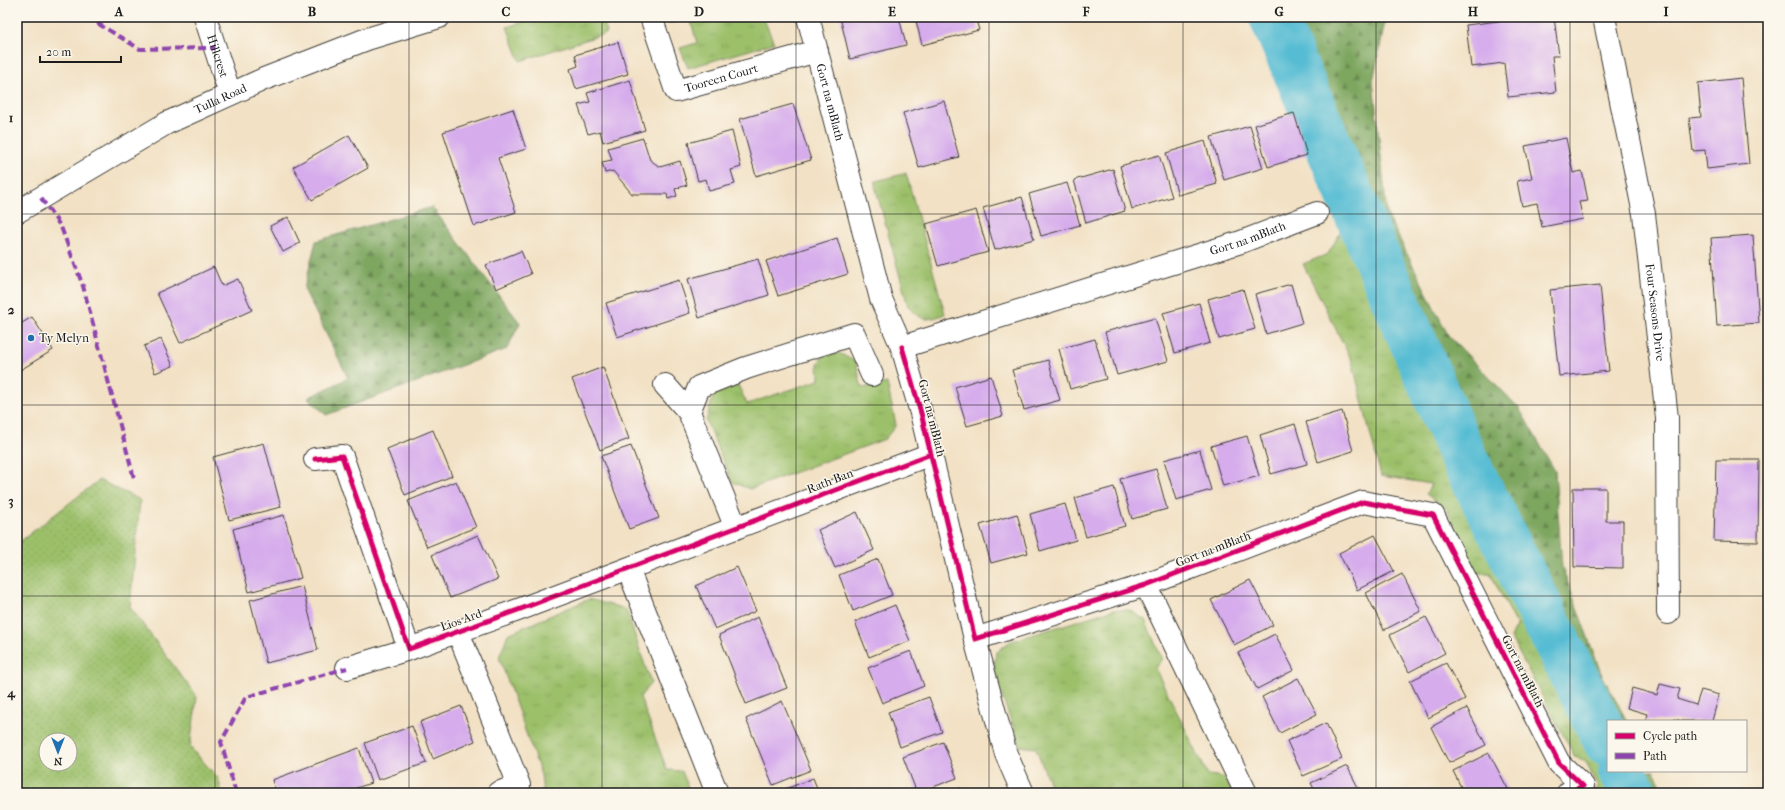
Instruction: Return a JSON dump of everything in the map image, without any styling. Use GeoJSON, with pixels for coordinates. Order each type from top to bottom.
{"type":"FeatureCollection","features":[{"type":"Feature","properties":{"kind":"street","name":"Hillcrest"},"geometry":{"type":"LineString","coordinates":[[205,17],[230,94]]}},
{"type":"Feature","properties":{"kind":"street","name":"Tulla Road"},"geometry":{"type":"LineString","coordinates":[[17,212],[167,123],[264,79],[367,39],[439,17]]}},
{"type":"Feature","properties":{"kind":"street","name":"Tooreen Court"},"geometry":{"type":"LineString","coordinates":[[651,17],[676,91],[817,51]]}},
{"type":"Feature","properties":{"kind":"street","name":"Gort na mBlath"},"geometry":{"type":"LineString","coordinates":[[808,17],[881,300],[902,347],[931,454],[975,640],[1006,754],[1023,793]]}},
{"type":"Feature","properties":{"kind":"street","name":"Four Seasons Drive"},"geometry":{"type":"LineString","coordinates":[[1604,17],[1644,214],[1667,418],[1668,612]]}},
{"type":"Feature","properties":{"kind":"street","name":"Gort na mBlath"},"geometry":{"type":"LineString","coordinates":[[902,347],[1241,242],[1317,213]]}},
{"type":"Feature","properties":{"kind":"street"},"geometry":{"type":"LineString","coordinates":[[689,412],[699,387],[746,368],[854,334],[872,375]]}},
{"type":"Feature","properties":{"kind":"street"},"geometry":{"type":"LineString","coordinates":[[664,385],[689,412],[736,528]]}},
{"type":"Feature","properties":{"kind":"street","name":"Rath Ban"},"geometry":{"type":"LineString","coordinates":[[736,528],[931,454]]}},
{"type":"Feature","properties":{"kind":"street"},"geometry":{"type":"LineString","coordinates":[[315,459],[342,456],[409,649]]}},
{"type":"Feature","properties":{"kind":"street","name":"Gort na mBlath"},"geometry":{"type":"LineString","coordinates":[[975,640],[1146,585],[1363,502],[1433,515],[1559,764],[1583,786],[1568,793]]}},
{"type":"Feature","properties":{"kind":"street","name":"Lios Ard"},"geometry":{"type":"LineString","coordinates":[[347,668],[458,632],[736,528]]}},
{"type":"Feature","properties":{"kind":"street"},"geometry":{"type":"LineString","coordinates":[[628,568],[716,793]]}},
{"type":"Feature","properties":{"kind":"street"},"geometry":{"type":"LineString","coordinates":[[1146,585],[1246,793]]}},
{"type":"Feature","properties":{"kind":"street","name":"Lios Ard"},"geometry":{"type":"LineString","coordinates":[[458,632],[519,789],[498,793]]}},
{"type":"Feature","properties":{"kind":"green space"},"geometry":{"type":"Polygon","coordinates":[[[538,17],[603,17],[607,33],[520,61],[507,27],[538,17]]]}},
{"type":"Feature","properties":{"kind":"green space"},"geometry":{"type":"Polygon","coordinates":[[[667,17],[763,17],[774,43],[688,68],[680,48],[697,43],[690,18],[669,23],[667,17]]]}},
{"type":"Feature","properties":{"kind":"green space"},"geometry":{"type":"Polygon","coordinates":[[[1258,17],[1386,17],[1373,81],[1387,214],[1448,335],[1519,408],[1555,471],[1562,567],[1601,673],[1626,720],[1607,720],[1607,762],[1258,17]]]}},
{"type":"Feature","properties":{"kind":"green space"},"geometry":{"type":"Polygon","coordinates":[[[906,173],[945,314],[928,319],[924,319],[917,315],[908,306],[875,186],[876,181],[906,173]]]}},
{"type":"Feature","properties":{"kind":"green space"},"geometry":{"type":"Polygon","coordinates":[[[1333,174],[1612,793],[1589,793],[1598,788],[1586,762],[1575,757],[1511,638],[1517,625],[1490,573],[1476,573],[1448,511],[1426,494],[1431,484],[1381,476],[1352,361],[1303,264],[1328,254],[1340,233],[1335,203],[1322,185],[1333,174]]]}},
{"type":"Feature","properties":{"kind":"green space"},"geometry":{"type":"Polygon","coordinates":[[[432,207],[520,323],[507,349],[326,415],[308,398],[348,378],[304,289],[316,241],[432,207]]]}},
{"type":"Feature","properties":{"kind":"green space"},"geometry":{"type":"Polygon","coordinates":[[[825,353],[839,353],[856,362],[862,388],[887,383],[896,425],[885,439],[750,489],[732,482],[706,421],[714,394],[738,385],[747,404],[819,380],[818,364],[825,353]]]}},
{"type":"Feature","properties":{"kind":"green space"},"geometry":{"type":"Polygon","coordinates":[[[99,480],[140,500],[130,607],[197,697],[190,747],[218,778],[222,793],[17,793],[17,544],[99,480]]]}},
{"type":"Feature","properties":{"kind":"green space"},"geometry":{"type":"Polygon","coordinates":[[[589,599],[626,609],[651,683],[640,697],[667,770],[682,771],[690,793],[543,793],[541,775],[499,657],[508,634],[589,599]]]}},
{"type":"Feature","properties":{"kind":"green space"},"geometry":{"type":"Polygon","coordinates":[[[1112,610],[1129,610],[1145,620],[1162,659],[1155,668],[1208,775],[1224,777],[1232,793],[1053,793],[1036,748],[1020,746],[993,671],[996,653],[1009,642],[1112,610]]]}},
{"type":"Feature","properties":{"kind":"green space"},"geometry":{"type":"Polygon","coordinates":[[[1611,772],[1655,772],[1666,793],[1621,793],[1611,772]]]}},
{"type":"Feature","properties":{"kind":"building"},"geometry":{"type":"Polygon","coordinates":[[[840,17],[899,17],[906,45],[850,59],[840,17]]]}},
{"type":"Feature","properties":{"kind":"building"},"geometry":{"type":"Polygon","coordinates":[[[915,17],[975,17],[979,30],[922,45],[915,17]]]}},
{"type":"Feature","properties":{"kind":"building"},"geometry":{"type":"Polygon","coordinates":[[[1001,17],[1018,17],[1002,22],[1001,17]]]}},
{"type":"Feature","properties":{"kind":"building"},"geometry":{"type":"Polygon","coordinates":[[[1531,17],[1554,17],[1559,56],[1552,56],[1556,92],[1508,97],[1504,63],[1471,67],[1466,25],[1531,17]]]}},
{"type":"Feature","properties":{"kind":"building"},"geometry":{"type":"Polygon","coordinates":[[[618,42],[628,74],[576,89],[570,69],[578,66],[575,55],[618,42]]]}},
{"type":"Feature","properties":{"kind":"building"},"geometry":{"type":"Polygon","coordinates":[[[1741,78],[1749,164],[1707,169],[1705,150],[1693,151],[1689,118],[1701,117],[1698,83],[1741,78]]]}},
{"type":"Feature","properties":{"kind":"building"},"geometry":{"type":"Polygon","coordinates":[[[630,80],[645,130],[603,142],[600,131],[588,134],[578,105],[590,102],[587,93],[630,80]]]}},
{"type":"Feature","properties":{"kind":"building"},"geometry":{"type":"Polygon","coordinates":[[[944,101],[959,157],[919,168],[903,113],[944,101]]]}},
{"type":"Feature","properties":{"kind":"building"},"geometry":{"type":"Polygon","coordinates":[[[793,104],[811,160],[756,176],[740,119],[793,104]]]}},
{"type":"Feature","properties":{"kind":"building"},"geometry":{"type":"Polygon","coordinates":[[[513,109],[526,149],[498,158],[516,212],[474,226],[443,132],[513,109]]]}},
{"type":"Feature","properties":{"kind":"building"},"geometry":{"type":"Polygon","coordinates":[[[1294,113],[1307,155],[1268,167],[1255,125],[1294,113]]]}},
{"type":"Feature","properties":{"kind":"building"},"geometry":{"type":"Polygon","coordinates":[[[1250,126],[1263,168],[1224,180],[1211,137],[1250,126]]]}},
{"type":"Feature","properties":{"kind":"building"},"geometry":{"type":"Polygon","coordinates":[[[732,131],[741,167],[731,170],[735,184],[709,191],[706,179],[698,181],[688,143],[732,131]]]}},
{"type":"Feature","properties":{"kind":"building"},"geometry":{"type":"Polygon","coordinates":[[[349,135],[368,168],[312,200],[293,167],[349,135]]]}},
{"type":"Feature","properties":{"kind":"building"},"geometry":{"type":"Polygon","coordinates":[[[643,138],[650,160],[660,167],[680,161],[687,185],[675,189],[677,196],[668,199],[667,194],[632,194],[613,171],[605,173],[602,162],[612,160],[608,148],[643,138]]]}},
{"type":"Feature","properties":{"kind":"building"},"geometry":{"type":"Polygon","coordinates":[[[1566,138],[1573,173],[1582,171],[1588,201],[1579,202],[1583,219],[1542,227],[1537,203],[1522,206],[1517,181],[1532,178],[1525,146],[1566,138]]]}},
{"type":"Feature","properties":{"kind":"building"},"geometry":{"type":"Polygon","coordinates":[[[1205,141],[1217,184],[1178,195],[1166,153],[1205,141]]]}},
{"type":"Feature","properties":{"kind":"building"},"geometry":{"type":"Polygon","coordinates":[[[1159,155],[1172,197],[1132,209],[1120,166],[1159,155]]]}},
{"type":"Feature","properties":{"kind":"building"},"geometry":{"type":"Polygon","coordinates":[[[1113,169],[1125,211],[1086,223],[1074,180],[1113,169]]]}},
{"type":"Feature","properties":{"kind":"building"},"geometry":{"type":"Polygon","coordinates":[[[1067,183],[1080,225],[1041,236],[1029,194],[1067,183]]]}},
{"type":"Feature","properties":{"kind":"building"},"geometry":{"type":"Polygon","coordinates":[[[1022,197],[1034,239],[995,250],[983,208],[1022,197]]]}},
{"type":"Feature","properties":{"kind":"building"},"geometry":{"type":"Polygon","coordinates":[[[976,210],[988,252],[938,266],[926,224],[976,210]]]}},
{"type":"Feature","properties":{"kind":"building"},"geometry":{"type":"Polygon","coordinates":[[[288,217],[300,243],[283,252],[270,226],[288,217]]]}},
{"type":"Feature","properties":{"kind":"building"},"geometry":{"type":"Polygon","coordinates":[[[1753,235],[1759,323],[1717,326],[1711,238],[1753,235]]]}},
{"type":"Feature","properties":{"kind":"building"},"geometry":{"type":"Polygon","coordinates":[[[837,238],[848,274],[778,296],[766,261],[837,238]]]}},
{"type":"Feature","properties":{"kind":"building"},"geometry":{"type":"Polygon","coordinates":[[[521,251],[531,274],[496,289],[486,265],[521,251]]]}},
{"type":"Feature","properties":{"kind":"building"},"geometry":{"type":"Polygon","coordinates":[[[758,259],[769,295],[699,318],[688,279],[758,259]]]}},
{"type":"Feature","properties":{"kind":"building"},"geometry":{"type":"Polygon","coordinates":[[[214,267],[222,286],[238,279],[252,310],[180,343],[157,293],[214,267]]]}},
{"type":"Feature","properties":{"kind":"building"},"geometry":{"type":"Polygon","coordinates":[[[679,280],[690,313],[617,337],[606,303],[679,280]]]}},
{"type":"Feature","properties":{"kind":"building"},"geometry":{"type":"Polygon","coordinates":[[[1291,284],[1302,323],[1266,334],[1255,294],[1291,284]]]}},
{"type":"Feature","properties":{"kind":"building"},"geometry":{"type":"Polygon","coordinates":[[[1600,285],[1609,371],[1559,376],[1550,290],[1600,285]]]}},
{"type":"Feature","properties":{"kind":"building"},"geometry":{"type":"Polygon","coordinates":[[[1243,289],[1255,329],[1219,339],[1208,299],[1243,289]]]}},
{"type":"Feature","properties":{"kind":"building"},"geometry":{"type":"Polygon","coordinates":[[[1199,303],[1210,343],[1175,353],[1163,313],[1199,303]]]}},
{"type":"Feature","properties":{"kind":"building","name":"Ty Melyn"},"geometry":{"type":"Polygon","coordinates":[[[32,317],[53,350],[17,372],[17,326],[32,317]]]}},
{"type":"Feature","properties":{"kind":"building"},"geometry":{"type":"Polygon","coordinates":[[[1155,318],[1168,361],[1117,375],[1105,332],[1155,318]]]}},
{"type":"Feature","properties":{"kind":"building"},"geometry":{"type":"Polygon","coordinates":[[[161,339],[173,366],[155,373],[144,346],[161,339]]]}},
{"type":"Feature","properties":{"kind":"building"},"geometry":{"type":"Polygon","coordinates":[[[1095,339],[1106,379],[1070,389],[1059,349],[1095,339]]]}},
{"type":"Feature","properties":{"kind":"building"},"geometry":{"type":"Polygon","coordinates":[[[1048,360],[1060,400],[1024,410],[1012,370],[1048,360]]]}},
{"type":"Feature","properties":{"kind":"building"},"geometry":{"type":"Polygon","coordinates":[[[603,367],[629,439],[600,450],[572,379],[603,367]]]}},
{"type":"Feature","properties":{"kind":"building"},"geometry":{"type":"Polygon","coordinates":[[[991,376],[1003,416],[967,426],[955,387],[991,376]]]}},
{"type":"Feature","properties":{"kind":"building"},"geometry":{"type":"Polygon","coordinates":[[[1342,411],[1353,451],[1318,462],[1306,422],[1342,411]]]}},
{"type":"Feature","properties":{"kind":"building"},"geometry":{"type":"Polygon","coordinates":[[[1295,424],[1307,464],[1271,474],[1260,435],[1295,424]]]}},
{"type":"Feature","properties":{"kind":"building"},"geometry":{"type":"Polygon","coordinates":[[[433,430],[452,476],[405,495],[387,449],[433,430]]]}},
{"type":"Feature","properties":{"kind":"building"},"geometry":{"type":"Polygon","coordinates":[[[1247,436],[1259,476],[1223,486],[1211,446],[1247,436]]]}},
{"type":"Feature","properties":{"kind":"building"},"geometry":{"type":"Polygon","coordinates":[[[264,443],[281,507],[229,520],[213,457],[264,443]]]}},
{"type":"Feature","properties":{"kind":"building"},"geometry":{"type":"Polygon","coordinates":[[[631,446],[659,518],[629,529],[601,456],[631,446]]]}},
{"type":"Feature","properties":{"kind":"building"},"geometry":{"type":"Polygon","coordinates":[[[1200,450],[1211,490],[1176,500],[1164,460],[1200,450]]]}},
{"type":"Feature","properties":{"kind":"building"},"geometry":{"type":"Polygon","coordinates":[[[1716,460],[1759,460],[1758,542],[1714,541],[1716,460]]]}},
{"type":"Feature","properties":{"kind":"building"},"geometry":{"type":"Polygon","coordinates":[[[1156,469],[1167,509],[1132,519],[1120,479],[1156,469]]]}},
{"type":"Feature","properties":{"kind":"building"},"geometry":{"type":"Polygon","coordinates":[[[456,481],[476,527],[427,547],[408,501],[456,481]]]}},
{"type":"Feature","properties":{"kind":"building"},"geometry":{"type":"Polygon","coordinates":[[[1114,487],[1125,526],[1086,537],[1075,498],[1114,487]]]}},
{"type":"Feature","properties":{"kind":"building"},"geometry":{"type":"Polygon","coordinates":[[[1573,488],[1606,488],[1606,521],[1623,521],[1623,568],[1574,567],[1573,488]]]}},
{"type":"Feature","properties":{"kind":"building"},"geometry":{"type":"Polygon","coordinates":[[[1065,504],[1076,540],[1040,551],[1030,514],[1065,504]]]}},
{"type":"Feature","properties":{"kind":"building"},"geometry":{"type":"Polygon","coordinates":[[[857,512],[874,550],[835,568],[818,530],[857,512]]]}},
{"type":"Feature","properties":{"kind":"building"},"geometry":{"type":"Polygon","coordinates":[[[1017,514],[1028,553],[991,563],[980,525],[1017,514]]]}},
{"type":"Feature","properties":{"kind":"building"},"geometry":{"type":"Polygon","coordinates":[[[284,515],[301,578],[249,592],[233,529],[284,515]]]}},
{"type":"Feature","properties":{"kind":"building"},"geometry":{"type":"Polygon","coordinates":[[[478,535],[498,579],[450,598],[432,555],[478,535]]]}},
{"type":"Feature","properties":{"kind":"building"},"geometry":{"type":"Polygon","coordinates":[[[1375,535],[1394,571],[1357,590],[1339,553],[1375,535]]]}},
{"type":"Feature","properties":{"kind":"building"},"geometry":{"type":"Polygon","coordinates":[[[878,559],[892,595],[853,611],[839,575],[878,559]]]}},
{"type":"Feature","properties":{"kind":"building"},"geometry":{"type":"Polygon","coordinates":[[[737,567],[756,611],[715,629],[696,586],[737,567]]]}},
{"type":"Feature","properties":{"kind":"building"},"geometry":{"type":"Polygon","coordinates":[[[1402,574],[1421,611],[1384,630],[1366,593],[1402,574]]]}},
{"type":"Feature","properties":{"kind":"building"},"geometry":{"type":"Polygon","coordinates":[[[1250,580],[1273,625],[1234,645],[1211,600],[1250,580]]]}},
{"type":"Feature","properties":{"kind":"building"},"geometry":{"type":"Polygon","coordinates":[[[302,586],[318,650],[266,663],[250,600],[302,586]]]}},
{"type":"Feature","properties":{"kind":"building"},"geometry":{"type":"Polygon","coordinates":[[[895,605],[910,641],[869,657],[855,622],[895,605]]]}},
{"type":"Feature","properties":{"kind":"building"},"geometry":{"type":"Polygon","coordinates":[[[758,617],[787,688],[746,704],[719,635],[758,617]]]}},
{"type":"Feature","properties":{"kind":"building"},"geometry":{"type":"Polygon","coordinates":[[[1426,617],[1445,653],[1409,672],[1390,635],[1426,617]]]}},
{"type":"Feature","properties":{"kind":"building"},"geometry":{"type":"Polygon","coordinates":[[[1275,634],[1294,670],[1257,689],[1238,653],[1275,634]]]}},
{"type":"Feature","properties":{"kind":"building"},"geometry":{"type":"Polygon","coordinates":[[[911,651],[924,686],[882,703],[868,668],[911,651]]]}},
{"type":"Feature","properties":{"kind":"building"},"geometry":{"type":"Polygon","coordinates":[[[1446,663],[1465,699],[1428,718],[1410,681],[1446,663]]]}},
{"type":"Feature","properties":{"kind":"building"},"geometry":{"type":"Polygon","coordinates":[[[1298,678],[1317,714],[1280,733],[1262,697],[1298,678]]]}},
{"type":"Feature","properties":{"kind":"building"},"geometry":{"type":"Polygon","coordinates":[[[1660,684],[1680,689],[1677,699],[1696,705],[1701,690],[1719,695],[1712,720],[1645,720],[1647,714],[1627,708],[1632,688],[1657,695],[1660,684]]]}},
{"type":"Feature","properties":{"kind":"building"},"geometry":{"type":"Polygon","coordinates":[[[929,697],[942,732],[900,747],[888,712],[929,697]]]}},
{"type":"Feature","properties":{"kind":"building"},"geometry":{"type":"Polygon","coordinates":[[[782,701],[811,770],[773,785],[746,719],[782,701]]]}},
{"type":"Feature","properties":{"kind":"building"},"geometry":{"type":"Polygon","coordinates":[[[461,706],[475,741],[433,759],[420,722],[461,706]]]}},
{"type":"Feature","properties":{"kind":"building"},"geometry":{"type":"Polygon","coordinates":[[[1467,708],[1486,745],[1449,763],[1431,727],[1467,708]]]}},
{"type":"Feature","properties":{"kind":"building"},"geometry":{"type":"Polygon","coordinates":[[[1326,723],[1342,759],[1303,776],[1287,741],[1326,723]]]}},
{"type":"Feature","properties":{"kind":"building"},"geometry":{"type":"Polygon","coordinates":[[[412,726],[426,763],[378,780],[365,743],[412,726]]]}},
{"type":"Feature","properties":{"kind":"building"},"geometry":{"type":"Polygon","coordinates":[[[943,742],[957,778],[917,793],[903,757],[943,742]]]}},
{"type":"Feature","properties":{"kind":"building"},"geometry":{"type":"Polygon","coordinates":[[[359,748],[371,783],[342,793],[276,793],[272,780],[359,748]]]}},
{"type":"Feature","properties":{"kind":"building"},"geometry":{"type":"Polygon","coordinates":[[[1489,753],[1508,789],[1500,793],[1464,793],[1453,771],[1489,753]]]}},
{"type":"Feature","properties":{"kind":"building"},"geometry":{"type":"Polygon","coordinates":[[[1347,766],[1361,793],[1316,793],[1311,783],[1347,766]]]}},
{"type":"Feature","properties":{"kind":"building"},"geometry":{"type":"Polygon","coordinates":[[[813,778],[819,793],[776,793],[813,778]]]}},
{"type":"Feature","properties":{"kind":"building"},"geometry":{"type":"Polygon","coordinates":[[[961,788],[963,793],[948,793],[961,788]]]}},
{"type":"Feature","properties":{"kind":"waterway"},"geometry":{"type":"LineString","coordinates":[[1273,17],[1463,457],[1607,741]]}},
{"type":"Feature","properties":{"kind":"waterway"},"geometry":{"type":"LineString","coordinates":[[1622,772],[1633,793]]}},
{"type":"Feature","properties":{"kind":"marked path"},"geometry":{"type":"LineString","coordinates":[[87,17],[140,49],[215,48]]}},
{"type":"Feature","properties":{"kind":"marked path"},"geometry":{"type":"LineString","coordinates":[[41,198],[61,227],[83,286],[134,478]]}},
{"type":"Feature","properties":{"kind":"marked path"},"geometry":{"type":"LineString","coordinates":[[236,793],[221,742],[246,697],[347,668]]}},
{"type":"Feature","properties":{"kind":"cycle path"},"geometry":{"type":"LineString","coordinates":[[902,347],[921,413],[975,639],[1146,585],[1363,502],[1433,515],[1559,763],[1583,786],[1568,793]]}},
{"type":"Feature","properties":{"kind":"cycle path"},"geometry":{"type":"LineString","coordinates":[[315,459],[342,456],[409,649],[518,610],[931,454]]}},
{"type":"Feature","properties":{"kind":"place","name":"Ty Melyn"},"geometry":{"type":"Point","coordinates":[31,338]}}]}
